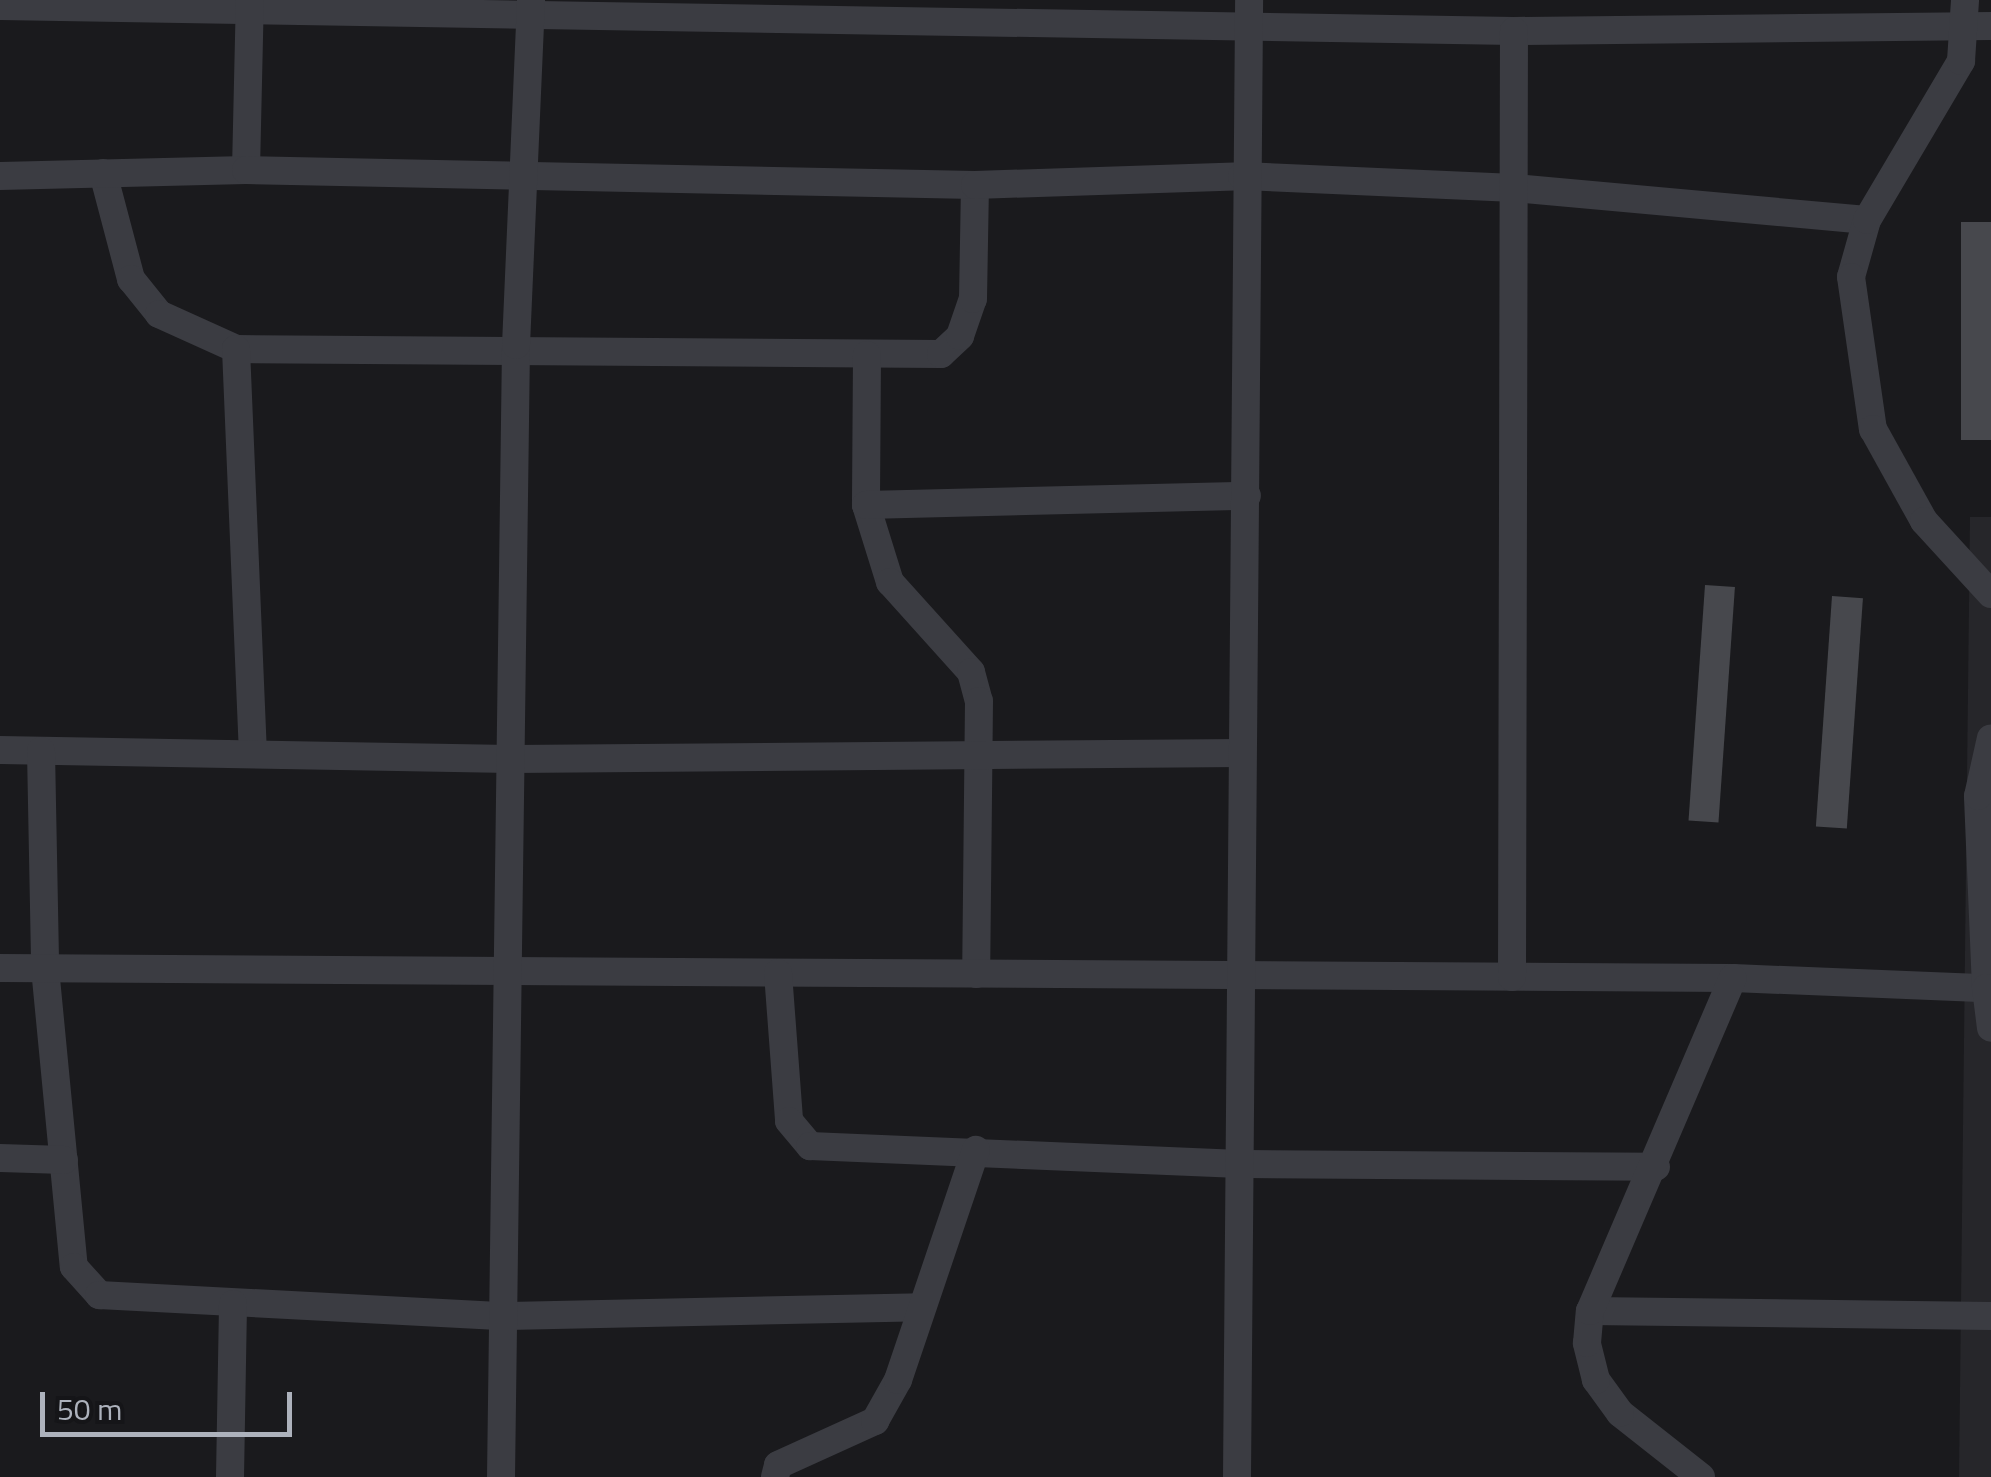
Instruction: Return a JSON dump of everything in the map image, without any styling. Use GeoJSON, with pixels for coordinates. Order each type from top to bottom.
{"type":"FeatureCollection","features":[{"type":"Feature","properties":{"kind":"street"},"geometry":{"type":"LineString","coordinates":[[0,6],[1249,11],[1514,31],[1714,14],[1974,17],[1961,61],[1867,220],[1850,277],[1873,429],[1907,496],[1991,594]]}},
{"type":"Feature","properties":{"kind":"street"},"geometry":{"type":"LineString","coordinates":[[246,170],[250,6]]}},
{"type":"Feature","properties":{"kind":"street"},"geometry":{"type":"LineString","coordinates":[[501,1477],[516,345],[532,8]]}},
{"type":"Feature","properties":{"kind":"street"},"geometry":{"type":"LineString","coordinates":[[1237,1477],[1246,1164],[1242,752],[1247,496],[1242,176],[1249,11]]}},
{"type":"Feature","properties":{"kind":"street"},"geometry":{"type":"LineString","coordinates":[[1512,977],[1514,31]]}},
{"type":"Feature","properties":{"kind":"street"},"geometry":{"type":"LineString","coordinates":[[0,176],[246,170],[522,183],[975,185],[1242,176],[1515,188],[1867,220]]}},
{"type":"Feature","properties":{"kind":"street"},"geometry":{"type":"LineString","coordinates":[[103,174],[131,278],[159,314],[236,349],[516,345],[941,354],[960,336],[973,298],[975,185]]}},
{"type":"Feature","properties":{"kind":"street"},"geometry":{"type":"LineString","coordinates":[[236,349],[252,754]]}},
{"type":"Feature","properties":{"kind":"street"},"geometry":{"type":"LineString","coordinates":[[867,355],[866,505],[890,582],[971,672],[979,701],[973,759],[976,974]]}},
{"type":"Feature","properties":{"kind":"street"},"geometry":{"type":"LineString","coordinates":[[866,505],[1247,496]]}},
{"type":"Feature","properties":{"kind":"street"},"geometry":{"type":"LineString","coordinates":[[1991,738],[1978,796],[1987,882],[1986,988],[1991,1028]]}},
{"type":"Feature","properties":{"kind":"street"},"geometry":{"type":"LineString","coordinates":[[0,750],[513,759],[973,759],[1242,752]]}},
{"type":"Feature","properties":{"kind":"street"},"geometry":{"type":"LineString","coordinates":[[41,751],[45,968],[64,1160],[82,1283],[99,1295],[503,1316],[922,1307]]}},
{"type":"Feature","properties":{"kind":"street"},"geometry":{"type":"LineString","coordinates":[[0,968],[1732,978],[1986,988]]}},
{"type":"Feature","properties":{"kind":"street"},"geometry":{"type":"LineString","coordinates":[[778,972],[796,1138],[1246,1164],[1656,1167]]}},
{"type":"Feature","properties":{"kind":"street"},"geometry":{"type":"LineString","coordinates":[[1701,1477],[1620,1413],[1596,1380],[1590,1311],[1656,1167],[1732,978]]}},
{"type":"Feature","properties":{"kind":"street"},"geometry":{"type":"LineString","coordinates":[[775,1477],[798,1454],[875,1421],[922,1307],[976,1150]]}},
{"type":"Feature","properties":{"kind":"street"},"geometry":{"type":"LineString","coordinates":[[0,1158],[64,1160]]}},
{"type":"Feature","properties":{"kind":"street"},"geometry":{"type":"LineString","coordinates":[[230,1477],[233,1304]]}},
{"type":"Feature","properties":{"kind":"street"},"geometry":{"type":"LineString","coordinates":[[1590,1311],[1991,1316]]}},
{"type":"Feature","properties":{"kind":"shaded area"},"geometry":{"type":"Polygon","coordinates":[[[1970,517],[1991,517],[1991,1477],[1959,1477],[1970,517]]]}},
{"type":"Feature","properties":{"kind":"building"},"geometry":{"type":"Polygon","coordinates":[[[1961,222],[1991,222],[1991,440],[1961,440],[1961,222]]]}},
{"type":"Feature","properties":{"kind":"building"},"geometry":{"type":"Polygon","coordinates":[[[1705,585],[1735,587],[1718,823],[1689,820],[1705,585]]]}},
{"type":"Feature","properties":{"kind":"building"},"geometry":{"type":"Polygon","coordinates":[[[1832,596],[1863,598],[1847,829],[1816,826],[1832,596]]]}}]}
